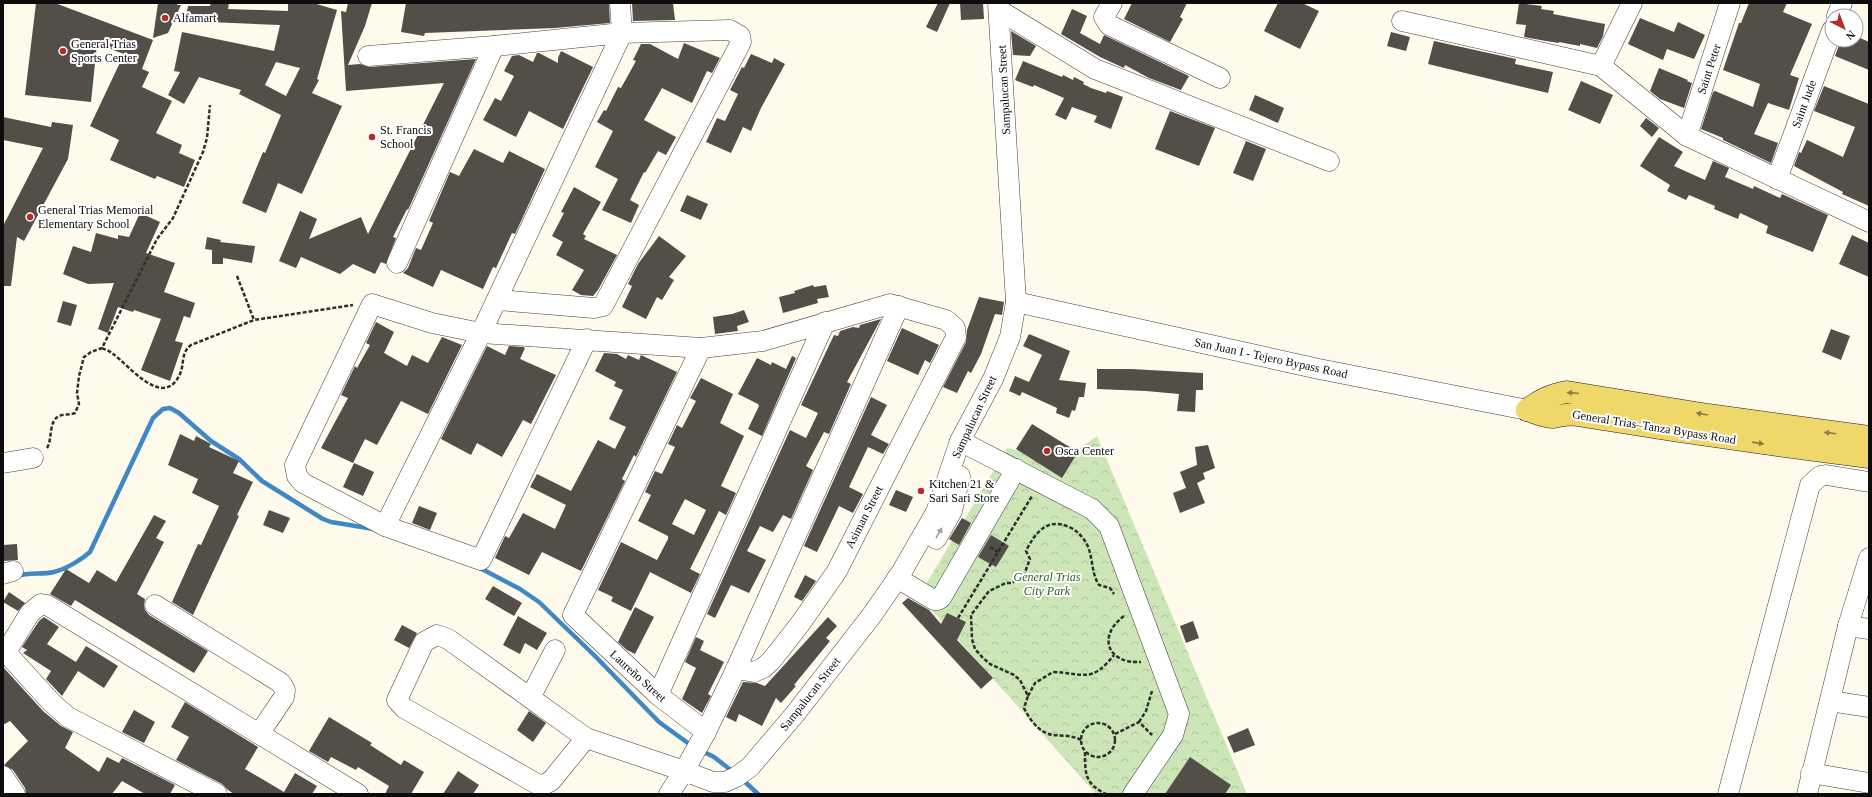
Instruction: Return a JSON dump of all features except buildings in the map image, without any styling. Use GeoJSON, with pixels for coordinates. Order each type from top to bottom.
{"type":"FeatureCollection","features":[{"type":"Feature","properties":{"kind":"main road","name":"General Trias–Tanza Bypass Road"},"geometry":{"type":"LineString","coordinates":[[1526,410],[1545,398],[1567,392],[1708,415],[1869,437]]}},
{"type":"Feature","properties":{"kind":"main road","name":"General Trias–Tanza Bypass Road"},"geometry":{"type":"LineString","coordinates":[[1526,410],[1552,417],[1564,414],[1575,414],[1615,422],[1717,437],[1869,457]]}},
{"type":"Feature","properties":{"kind":"street"},"geometry":{"type":"LineString","coordinates":[[385,526],[497,300],[622,33],[620,3]]}},
{"type":"Feature","properties":{"kind":"street"},"geometry":{"type":"LineString","coordinates":[[1112,3],[1104,17],[1109,25],[1220,78]]}},
{"type":"Feature","properties":{"kind":"street"},"geometry":{"type":"LineString","coordinates":[[1601,66],[1632,3]]}},
{"type":"Feature","properties":{"kind":"street","name":"Saint Peter"},"geometry":{"type":"LineString","coordinates":[[1687,136],[1730,3]]}},
{"type":"Feature","properties":{"kind":"street"},"geometry":{"type":"LineString","coordinates":[[999,7],[1094,69],[1330,161]]}},
{"type":"Feature","properties":{"kind":"street","name":"Sampalucan Street"},"geometry":{"type":"LineString","coordinates":[[586,738],[551,781],[543,786],[404,708],[397,700],[424,642],[437,635],[448,639],[586,738],[684,771],[720,788],[725,782],[736,777],[750,767],[764,752],[872,615],[898,578],[936,512],[1010,337],[1016,302],[999,7]]}},
{"type":"Feature","properties":{"kind":"street"},"geometry":{"type":"LineString","coordinates":[[1402,21],[1601,66],[1687,136],[1869,222]]}},
{"type":"Feature","properties":{"kind":"street"},"geometry":{"type":"LineString","coordinates":[[368,56],[494,46],[622,33],[730,30],[740,36],[741,42],[603,306],[594,308],[497,300]]}},
{"type":"Feature","properties":{"kind":"street"},"geometry":{"type":"LineString","coordinates":[[397,263],[494,46]]}},
{"type":"Feature","properties":{"kind":"street","name":"Saint Jude"},"geometry":{"type":"LineString","coordinates":[[1777,179],[1825,48]]}},
{"type":"Feature","properties":{"kind":"street","name":"San Juan I - Tejero Bypass Road"},"geometry":{"type":"LineString","coordinates":[[1016,302],[1327,370],[1526,410]]}},
{"type":"Feature","properties":{"kind":"street"},"geometry":{"type":"LineString","coordinates":[[587,339],[481,560],[385,526],[303,483],[297,476],[295,465],[372,304],[432,323],[481,333],[587,339],[701,348],[763,341],[882,305],[899,306],[736,669],[706,732],[669,794]]}},
{"type":"Feature","properties":{"kind":"street","name":"Asiman Street"},"geometry":{"type":"LineString","coordinates":[[736,669],[754,672],[763,668],[771,661],[800,624],[837,572],[956,337],[955,328],[946,320],[899,306]]}},
{"type":"Feature","properties":{"kind":"street"},"geometry":{"type":"LineString","coordinates":[[658,695],[825,322]]}},
{"type":"Feature","properties":{"kind":"street","name":"Laureño Street"},"geometry":{"type":"LineString","coordinates":[[701,348],[573,615],[658,695],[706,732]]}},
{"type":"Feature","properties":{"kind":"street"},"geometry":{"type":"LineString","coordinates":[[964,443],[1092,509],[1109,526],[1129,612],[1158,655],[1178,714],[1173,735],[1133,794]]}},
{"type":"Feature","properties":{"kind":"street"},"geometry":{"type":"LineString","coordinates":[[3,463],[33,458]]}},
{"type":"Feature","properties":{"kind":"street"},"geometry":{"type":"LineString","coordinates":[[898,578],[934,600],[941,598],[1016,469]]}},
{"type":"Feature","properties":{"kind":"street"},"geometry":{"type":"LineString","coordinates":[[1728,794],[1810,485],[1816,479],[1826,475],[1869,482]]}},
{"type":"Feature","properties":{"kind":"street"},"geometry":{"type":"LineString","coordinates":[[1807,794],[1848,626],[1869,558]]}},
{"type":"Feature","properties":{"kind":"street"},"geometry":{"type":"LineString","coordinates":[[217,794],[68,718],[51,702],[4,650],[30,613],[41,604],[47,605],[353,793]]}},
{"type":"Feature","properties":{"kind":"street"},"geometry":{"type":"LineString","coordinates":[[155,605],[282,683],[286,690],[284,697],[259,734]]}},
{"type":"Feature","properties":{"kind":"street"},"geometry":{"type":"LineString","coordinates":[[1848,626],[1869,629]]}},
{"type":"Feature","properties":{"kind":"street"},"geometry":{"type":"LineString","coordinates":[[530,698],[555,650]]}},
{"type":"Feature","properties":{"kind":"street"},"geometry":{"type":"LineString","coordinates":[[1830,701],[1869,708]]}},
{"type":"Feature","properties":{"kind":"street"},"geometry":{"type":"LineString","coordinates":[[1811,773],[1869,783]]}},
{"type":"Feature","properties":{"kind":"street"},"geometry":{"type":"LineString","coordinates":[[3,776],[15,794]]}},
{"type":"Feature","properties":{"kind":"path"},"geometry":{"type":"LineString","coordinates":[[33,458],[41,454],[48,447],[54,420],[61,416],[75,413],[78,408],[79,376],[84,357],[91,352],[102,348],[157,239],[173,218],[203,152],[207,138],[210,105]]}},
{"type":"Feature","properties":{"kind":"path"},"geometry":{"type":"LineString","coordinates":[[237,276],[254,320]]}},
{"type":"Feature","properties":{"kind":"path"},"geometry":{"type":"LineString","coordinates":[[102,348],[113,353],[146,383],[164,387],[175,382],[180,376],[186,349],[254,320],[372,304]]}},
{"type":"Feature","properties":{"kind":"path"},"geometry":{"type":"LineString","coordinates":[[958,618],[1041,482]]}},
{"type":"Feature","properties":{"kind":"path"},"geometry":{"type":"LineString","coordinates":[[1028,696],[1020,680],[1014,675],[990,664],[975,649],[972,638],[971,615],[989,591],[1006,583],[1012,583],[1024,575],[1030,559],[1026,551],[1031,541],[1048,525],[1059,523],[1077,531],[1085,540],[1090,551],[1093,576],[1099,585],[1110,588],[1117,597]]}},
{"type":"Feature","properties":{"kind":"path"},"geometry":{"type":"LineString","coordinates":[[1129,612],[1112,626],[1109,633],[1110,648],[1114,655],[1120,660],[1127,662],[1143,662],[1158,655]]}},
{"type":"Feature","properties":{"kind":"path"},"geometry":{"type":"LineString","coordinates":[[1081,740],[1044,732],[1035,724],[1024,708],[1028,696],[1035,683],[1053,672],[1083,676],[1092,674],[1106,664],[1114,655]]}},
{"type":"Feature","properties":{"kind":"path"},"geometry":{"type":"LineString","coordinates":[[1115,734],[1139,722],[1150,702],[1151,686]]}},
{"type":"Feature","properties":{"kind":"path"},"geometry":{"type":"LineString","coordinates":[[1139,722],[1150,732],[1162,752]]}},
{"type":"Feature","properties":{"kind":"path"},"geometry":{"type":"LineString","coordinates":[[1085,752],[1098,758],[1109,755],[1115,745],[1115,734],[1107,725],[1096,723],[1086,729],[1081,740],[1085,752],[1085,769],[1088,780],[1095,789],[1106,794]]}},
{"type":"Feature","properties":{"kind":"green space","name":"General Trias City Park"},"geometry":{"type":"Polygon","coordinates":[[[1097,436],[1247,794],[1096,794],[919,596],[1007,448],[1063,460],[1097,436]]]}},
{"type":"Feature","properties":{"kind":"waterway"},"geometry":{"type":"LineString","coordinates":[[17,576],[59,571],[73,564],[90,552],[153,418],[163,409],[170,408],[179,413],[211,441],[239,459],[262,481],[323,519],[331,522],[374,529]]}},
{"type":"Feature","properties":{"kind":"waterway"},"geometry":{"type":"LineString","coordinates":[[478,567],[520,589],[539,602],[595,656],[659,722],[692,746]]}},
{"type":"Feature","properties":{"kind":"waterway"},"geometry":{"type":"LineString","coordinates":[[702,751],[714,757],[732,771]]}},
{"type":"Feature","properties":{"kind":"waterway"},"geometry":{"type":"LineString","coordinates":[[744,781],[758,794]]}},
{"type":"Feature","properties":{"kind":"place","name":"Alfamart"},"geometry":{"type":"Point","coordinates":[165,18]}},
{"type":"Feature","properties":{"kind":"place","name":"General Trias Sports Center"},"geometry":{"type":"Point","coordinates":[63,51]}},
{"type":"Feature","properties":{"kind":"place","name":"St. Francis School"},"geometry":{"type":"Point","coordinates":[372,137]}},
{"type":"Feature","properties":{"kind":"place","name":"General Trias Memorial Elementary School"},"geometry":{"type":"Point","coordinates":[30,217]}},
{"type":"Feature","properties":{"kind":"place","name":"Osca Center"},"geometry":{"type":"Point","coordinates":[1047,451]}},
{"type":"Feature","properties":{"kind":"place","name":"Kitchen 21 & Sari Sari Store"},"geometry":{"type":"Point","coordinates":[921,491]}}]}
